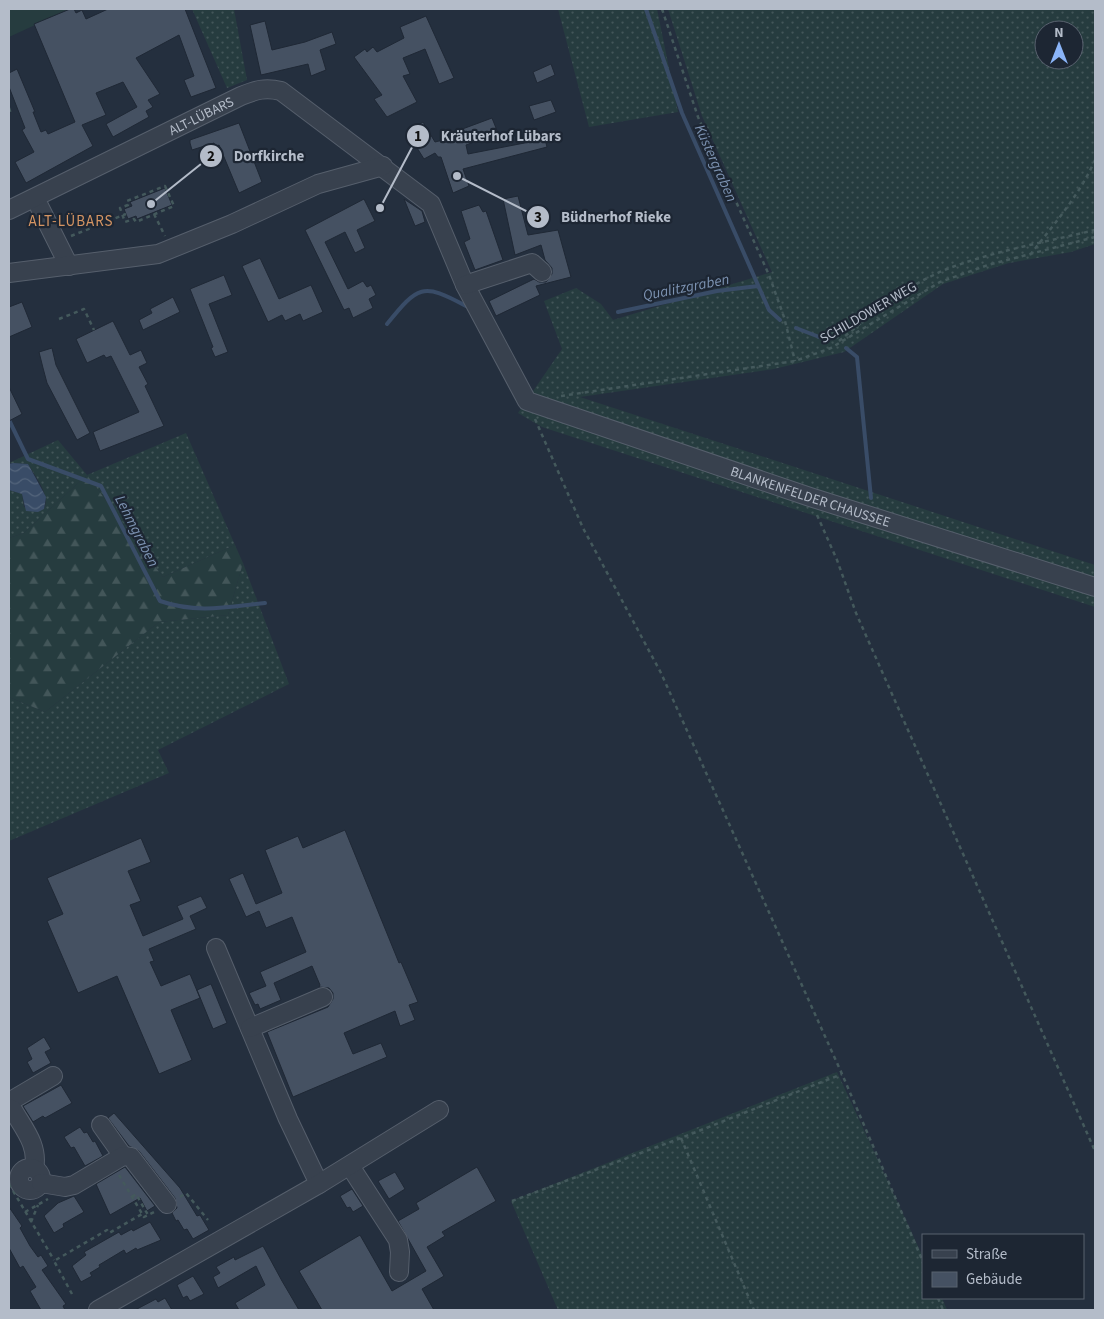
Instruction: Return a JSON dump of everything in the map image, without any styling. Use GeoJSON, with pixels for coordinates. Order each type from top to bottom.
{"type":"FeatureCollection","features":[{"type":"Feature","properties":{"kind":"street","name":"ALT-LÜBARS"},"geometry":{"type":"LineString","coordinates":[[9,210],[164,132],[260,89],[270,88],[281,91],[431,204],[465,285],[527,401]]}},
{"type":"Feature","properties":{"kind":"street"},"geometry":{"type":"LineString","coordinates":[[9,274],[158,254],[232,224],[318,184],[383,166]]}},
{"type":"Feature","properties":{"kind":"street"},"geometry":{"type":"LineString","coordinates":[[35,198],[69,266]]}},
{"type":"Feature","properties":{"kind":"street"},"geometry":{"type":"LineString","coordinates":[[465,285],[532,263],[542,272]]}},
{"type":"Feature","properties":{"kind":"street","name":"BLANKENFELDER CHAUSSEE"},"geometry":{"type":"LineString","coordinates":[[527,401],[810,498],[1095,588]]}},
{"type":"Feature","properties":{"kind":"street"},"geometry":{"type":"LineString","coordinates":[[216,948],[319,1184]]}},
{"type":"Feature","properties":{"kind":"street"},"geometry":{"type":"LineString","coordinates":[[250,1028],[323,997]]}},
{"type":"Feature","properties":{"kind":"street"},"geometry":{"type":"LineString","coordinates":[[9,1102],[53,1076]]}},
{"type":"Feature","properties":{"kind":"street"},"geometry":{"type":"LineString","coordinates":[[9,1108],[13,1110],[32,1142],[36,1161],[22,1178],[65,1187],[74,1185],[123,1156],[131,1157],[173,1197]]}},
{"type":"Feature","properties":{"kind":"street"},"geometry":{"type":"LineString","coordinates":[[98,1310],[350,1166],[439,1110]]}},
{"type":"Feature","properties":{"kind":"street"},"geometry":{"type":"LineString","coordinates":[[101,1125],[123,1156]]}},
{"type":"Feature","properties":{"kind":"street"},"geometry":{"type":"LineString","coordinates":[[350,1166],[398,1240],[400,1252],[399,1272]]}},
{"type":"Feature","properties":{"kind":"path"},"geometry":{"type":"LineString","coordinates":[[662,9],[698,117],[769,275],[784,317],[795,361]]}},
{"type":"Feature","properties":{"kind":"path"},"geometry":{"type":"LineString","coordinates":[[9,108],[11,114]]}},
{"type":"Feature","properties":{"kind":"path"},"geometry":{"type":"LineString","coordinates":[[1030,255],[1067,210],[1084,184],[1095,160]]}},
{"type":"Feature","properties":{"kind":"path"},"geometry":{"type":"LineString","coordinates":[[166,186],[174,206],[136,222],[134,219],[125,222],[124,214],[120,208],[128,205],[127,201],[166,186]]}},
{"type":"Feature","properties":{"kind":"path"},"geometry":{"type":"LineString","coordinates":[[154,213],[165,236]]}},
{"type":"Feature","properties":{"kind":"path"},"geometry":{"type":"LineString","coordinates":[[58,241],[124,214]]}},
{"type":"Feature","properties":{"kind":"path"},"geometry":{"type":"LineString","coordinates":[[830,348],[877,310],[946,270],[1095,230]]}},
{"type":"Feature","properties":{"kind":"path","name":"SCHILDOWER WEG"},"geometry":{"type":"LineString","coordinates":[[556,396],[795,361],[830,348],[940,282],[988,265],[1095,237]]}},
{"type":"Feature","properties":{"kind":"path"},"geometry":{"type":"LineString","coordinates":[[59,319],[84,309],[94,330]]}},
{"type":"Feature","properties":{"kind":"path"},"geometry":{"type":"LineString","coordinates":[[527,401],[583,528],[661,673],[842,1074],[922,1260]]}},
{"type":"Feature","properties":{"kind":"path"},"geometry":{"type":"LineString","coordinates":[[810,498],[823,533],[837,560],[856,613],[1095,1151]]}},
{"type":"Feature","properties":{"kind":"path"},"geometry":{"type":"LineString","coordinates":[[512,1201],[681,1138],[842,1074]]}},
{"type":"Feature","properties":{"kind":"path"},"geometry":{"type":"LineString","coordinates":[[681,1138],[754,1310]]}},
{"type":"Feature","properties":{"kind":"path"},"geometry":{"type":"LineString","coordinates":[[22,1178],[31,1222],[72,1294]]}},
{"type":"Feature","properties":{"kind":"path"},"geometry":{"type":"LineString","coordinates":[[132,1197],[136,1194],[148,1215]]}},
{"type":"Feature","properties":{"kind":"path"},"geometry":{"type":"LineString","coordinates":[[173,1197],[184,1195]]}},
{"type":"Feature","properties":{"kind":"path"},"geometry":{"type":"LineString","coordinates":[[54,1261],[107,1230],[109,1233],[142,1214],[135,1202]]}},
{"type":"Feature","properties":{"kind":"path"},"geometry":{"type":"LineString","coordinates":[[31,1222],[38,1205]]}},
{"type":"Feature","properties":{"kind":"green space"},"geometry":{"type":"Polygon","coordinates":[[[9,9],[70,9],[9,37],[9,9]]]}},
{"type":"Feature","properties":{"kind":"green space"},"geometry":{"type":"Polygon","coordinates":[[[192,9],[234,9],[247,80],[227,88],[192,9]]]}},
{"type":"Feature","properties":{"kind":"green space"},"geometry":{"type":"Polygon","coordinates":[[[558,9],[657,9],[678,112],[589,127],[558,9]]]}},
{"type":"Feature","properties":{"kind":"green space"},"geometry":{"type":"Polygon","coordinates":[[[668,9],[1095,9],[1095,244],[1071,252],[1009,263],[943,284],[844,352],[774,369],[580,397],[1095,565],[1095,607],[542,427],[518,413],[562,349],[544,301],[576,288],[601,304],[613,320],[772,272],[702,116],[668,9]]]}},
{"type":"Feature","properties":{"kind":"green space"},"geometry":{"type":"Polygon","coordinates":[[[186,433],[235,545],[163,577],[87,475],[186,433]]]}},
{"type":"Feature","properties":{"kind":"green space"},"geometry":{"type":"Polygon","coordinates":[[[58,440],[87,475],[24,533],[9,538],[9,490],[22,494],[24,507],[44,509],[46,504],[44,492],[28,464],[9,463],[58,440]]]}},
{"type":"Feature","properties":{"kind":"green space"},"geometry":{"type":"Polygon","coordinates":[[[87,475],[163,577],[235,545],[243,563],[228,615],[159,622],[45,712],[9,697],[9,538],[24,533],[87,475]]]}},
{"type":"Feature","properties":{"kind":"green space"},"geometry":{"type":"Polygon","coordinates":[[[243,563],[289,684],[158,750],[169,773],[9,841],[9,697],[45,712],[159,622],[228,615],[243,563]]]}},
{"type":"Feature","properties":{"kind":"green space"},"geometry":{"type":"Polygon","coordinates":[[[837,1072],[922,1255],[922,1299],[942,1299],[947,1310],[558,1310],[511,1201],[837,1072]]]}},
{"type":"Feature","properties":{"kind":"water"},"geometry":{"type":"Polygon","coordinates":[[[9,464],[28,464],[46,497],[44,509],[38,512],[26,511],[22,494],[9,490],[9,464]]]}},
{"type":"Feature","properties":{"kind":"building"},"geometry":{"type":"Polygon","coordinates":[[[74,9],[76,13],[82,10],[86,19],[108,9],[185,9],[216,88],[191,97],[184,80],[194,76],[179,35],[136,58],[160,94],[148,100],[153,107],[146,111],[149,117],[113,137],[106,124],[137,107],[123,82],[96,93],[106,115],[82,125],[93,146],[26,183],[15,162],[34,152],[22,130],[25,128],[9,87],[9,73],[17,69],[35,112],[33,112],[41,132],[46,130],[48,134],[75,122],[34,24],[74,9]]]}},
{"type":"Feature","properties":{"kind":"building"},"geometry":{"type":"Polygon","coordinates":[[[426,16],[454,78],[439,84],[425,49],[403,58],[410,74],[403,76],[417,102],[387,117],[374,99],[382,95],[354,57],[365,49],[367,52],[373,47],[377,52],[404,38],[400,27],[426,16]]]}},
{"type":"Feature","properties":{"kind":"building"},"geometry":{"type":"Polygon","coordinates":[[[265,21],[272,50],[305,42],[332,32],[336,44],[320,50],[326,70],[311,76],[308,64],[261,75],[250,25],[265,21]]]}},
{"type":"Feature","properties":{"kind":"building"},"geometry":{"type":"Polygon","coordinates":[[[551,64],[555,75],[537,83],[533,72],[551,64]]]}},
{"type":"Feature","properties":{"kind":"building"},"geometry":{"type":"Polygon","coordinates":[[[551,100],[556,112],[534,120],[529,106],[551,100]]]}},
{"type":"Feature","properties":{"kind":"building"},"geometry":{"type":"Polygon","coordinates":[[[492,118],[498,133],[466,145],[468,154],[545,139],[547,147],[463,169],[469,186],[453,193],[441,157],[438,157],[435,153],[424,159],[407,132],[423,122],[435,142],[459,136],[457,131],[492,118]]]}},
{"type":"Feature","properties":{"kind":"building"},"geometry":{"type":"Polygon","coordinates":[[[239,123],[262,182],[239,193],[219,145],[215,147],[214,143],[192,150],[190,140],[239,123]]]}},
{"type":"Feature","properties":{"kind":"building"},"geometry":{"type":"Polygon","coordinates":[[[165,188],[172,205],[137,219],[136,216],[128,219],[124,209],[132,206],[130,202],[165,188]]]}},
{"type":"Feature","properties":{"kind":"building"},"geometry":{"type":"Polygon","coordinates":[[[518,196],[528,235],[558,230],[571,277],[536,286],[540,295],[496,316],[489,301],[534,279],[539,282],[546,282],[552,274],[552,268],[545,260],[541,245],[515,255],[503,199],[518,196]]]}},
{"type":"Feature","properties":{"kind":"building"},"geometry":{"type":"Polygon","coordinates":[[[364,199],[375,221],[357,230],[365,248],[355,253],[345,232],[325,242],[348,289],[363,281],[367,287],[371,285],[376,295],[369,299],[373,308],[353,318],[349,308],[344,310],[305,230],[364,199]]]}},
{"type":"Feature","properties":{"kind":"building"},"geometry":{"type":"Polygon","coordinates":[[[404,199],[422,211],[425,222],[415,226],[404,199]]]}},
{"type":"Feature","properties":{"kind":"building"},"geometry":{"type":"Polygon","coordinates":[[[479,205],[483,212],[486,211],[503,260],[475,270],[464,242],[470,239],[461,211],[479,205]]]}},
{"type":"Feature","properties":{"kind":"building"},"geometry":{"type":"Polygon","coordinates":[[[260,258],[279,299],[311,285],[323,312],[303,321],[300,314],[285,321],[282,315],[268,322],[242,266],[260,258]]]}},
{"type":"Feature","properties":{"kind":"building"},"geometry":{"type":"Polygon","coordinates":[[[224,275],[232,295],[209,304],[228,352],[215,357],[211,348],[213,347],[190,289],[224,275]]]}},
{"type":"Feature","properties":{"kind":"building"},"geometry":{"type":"Polygon","coordinates":[[[173,297],[180,312],[143,330],[139,320],[152,313],[150,309],[173,297]]]}},
{"type":"Feature","properties":{"kind":"building"},"geometry":{"type":"Polygon","coordinates":[[[22,302],[32,327],[9,337],[9,307],[22,302]]]}},
{"type":"Feature","properties":{"kind":"building"},"geometry":{"type":"Polygon","coordinates":[[[113,321],[130,355],[141,350],[147,363],[139,367],[148,384],[145,386],[164,426],[100,451],[93,432],[139,412],[111,356],[106,358],[104,355],[87,363],[76,339],[113,321]]]}},
{"type":"Feature","properties":{"kind":"building"},"geometry":{"type":"Polygon","coordinates":[[[52,348],[56,365],[90,433],[77,440],[47,383],[39,352],[52,348]]]}},
{"type":"Feature","properties":{"kind":"building"},"geometry":{"type":"Polygon","coordinates":[[[9,387],[22,414],[9,421],[9,387]]]}},
{"type":"Feature","properties":{"kind":"building"},"geometry":{"type":"Polygon","coordinates":[[[345,830],[399,963],[401,962],[418,1002],[409,1005],[415,1020],[400,1026],[395,1011],[344,1033],[353,1054],[381,1043],[387,1057],[293,1097],[267,1032],[328,1007],[333,999],[333,993],[329,988],[319,987],[320,985],[312,966],[274,983],[281,1000],[260,1009],[258,1004],[255,1005],[249,993],[266,986],[260,972],[306,952],[292,917],[266,928],[259,911],[246,917],[229,879],[243,873],[256,904],[282,893],[265,850],[298,836],[303,848],[345,830]]]}},
{"type":"Feature","properties":{"kind":"building"},"geometry":{"type":"Polygon","coordinates":[[[141,838],[151,862],[128,871],[141,901],[130,905],[143,936],[183,919],[177,906],[201,896],[207,908],[190,916],[196,929],[149,949],[154,961],[150,962],[161,986],[190,974],[200,998],[171,1010],[192,1060],[159,1074],[117,976],[78,993],[47,921],[63,914],[47,878],[141,838]]]}},
{"type":"Feature","properties":{"kind":"building"},"geometry":{"type":"Polygon","coordinates":[[[211,984],[227,1023],[213,1029],[197,990],[211,984]]]}},
{"type":"Feature","properties":{"kind":"building"},"geometry":{"type":"Polygon","coordinates":[[[44,1037],[51,1049],[45,1052],[51,1063],[33,1073],[27,1062],[32,1059],[27,1048],[44,1037]]]}},
{"type":"Feature","properties":{"kind":"building"},"geometry":{"type":"Polygon","coordinates":[[[61,1085],[72,1103],[45,1118],[43,1116],[33,1122],[23,1106],[61,1085]]]}},
{"type":"Feature","properties":{"kind":"building"},"geometry":{"type":"Polygon","coordinates":[[[114,1113],[180,1188],[197,1216],[200,1215],[209,1230],[193,1239],[187,1229],[184,1230],[178,1220],[176,1221],[172,1213],[177,1208],[175,1198],[139,1151],[129,1146],[108,1118],[114,1113]]]}},
{"type":"Feature","properties":{"kind":"building"},"geometry":{"type":"Polygon","coordinates":[[[80,1127],[84,1133],[87,1132],[93,1142],[95,1141],[103,1156],[85,1166],[74,1147],[71,1148],[64,1137],[80,1127]]]}},
{"type":"Feature","properties":{"kind":"building"},"geometry":{"type":"Polygon","coordinates":[[[125,1167],[155,1206],[147,1211],[140,1198],[110,1215],[96,1184],[125,1167]]]}},
{"type":"Feature","properties":{"kind":"building"},"geometry":{"type":"Polygon","coordinates":[[[477,1167],[496,1201],[442,1232],[445,1236],[427,1247],[444,1276],[422,1289],[434,1310],[322,1310],[299,1271],[360,1235],[392,1291],[426,1271],[398,1221],[419,1209],[416,1203],[477,1167]]]}},
{"type":"Feature","properties":{"kind":"building"},"geometry":{"type":"Polygon","coordinates":[[[395,1172],[405,1189],[389,1199],[378,1181],[395,1172]]]}},
{"type":"Feature","properties":{"kind":"building"},"geometry":{"type":"Polygon","coordinates":[[[352,1189],[363,1206],[353,1212],[350,1207],[347,1208],[340,1196],[352,1189]]]}},
{"type":"Feature","properties":{"kind":"building"},"geometry":{"type":"Polygon","coordinates":[[[74,1196],[84,1212],[63,1224],[64,1227],[54,1233],[44,1216],[58,1203],[74,1196]]]}},
{"type":"Feature","properties":{"kind":"building"},"geometry":{"type":"Polygon","coordinates":[[[9,1207],[22,1226],[20,1228],[30,1246],[38,1257],[41,1255],[48,1266],[42,1270],[66,1304],[63,1306],[65,1310],[41,1310],[30,1291],[36,1287],[23,1266],[20,1268],[9,1248],[9,1207]]]}},
{"type":"Feature","properties":{"kind":"building"},"geometry":{"type":"Polygon","coordinates":[[[150,1222],[161,1240],[137,1250],[136,1248],[126,1254],[124,1250],[99,1265],[100,1267],[90,1273],[92,1276],[81,1282],[72,1266],[86,1255],[84,1252],[119,1232],[121,1235],[150,1222]]]}},
{"type":"Feature","properties":{"kind":"building"},"geometry":{"type":"Polygon","coordinates":[[[263,1246],[299,1310],[239,1310],[235,1303],[265,1285],[256,1266],[218,1288],[213,1277],[220,1273],[216,1267],[234,1257],[235,1260],[263,1246]]]}},
{"type":"Feature","properties":{"kind":"building"},"geometry":{"type":"Polygon","coordinates":[[[193,1276],[204,1294],[190,1301],[187,1296],[183,1298],[177,1285],[193,1276]]]}},
{"type":"Feature","properties":{"kind":"building"},"geometry":{"type":"Polygon","coordinates":[[[165,1298],[172,1310],[135,1310],[156,1299],[158,1302],[165,1298]]]}},
{"type":"Feature","properties":{"kind":"waterway","name":"Küstergraben"},"geometry":{"type":"LineString","coordinates":[[646,9],[682,113],[769,310],[780,320]]}},
{"type":"Feature","properties":{"kind":"waterway","name":"Qualitzgraben"},"geometry":{"type":"LineString","coordinates":[[618,312],[717,291],[758,286]]}},
{"type":"Feature","properties":{"kind":"waterway","name":"Qualitzgraben"},"geometry":{"type":"LineString","coordinates":[[387,324],[406,302],[414,295],[422,292],[439,293],[466,306]]}},
{"type":"Feature","properties":{"kind":"waterway","name":"Küstergraben"},"geometry":{"type":"LineString","coordinates":[[796,328],[827,340]]}},
{"type":"Feature","properties":{"kind":"waterway","name":"Küstergraben"},"geometry":{"type":"LineString","coordinates":[[846,348],[857,357],[871,498]]}},
{"type":"Feature","properties":{"kind":"waterway","name":"Lehmgraben"},"geometry":{"type":"LineString","coordinates":[[9,420],[28,459],[101,486],[160,601],[174,605],[200,608],[225,608],[265,603]]}},
{"type":"Feature","properties":{"kind":"place","name":"Büdnerhof Rieke"},"geometry":{"type":"Point","coordinates":[457,176]}},
{"type":"Feature","properties":{"kind":"place","name":"Dorfkirche"},"geometry":{"type":"Point","coordinates":[151,204]}},
{"type":"Feature","properties":{"kind":"place","name":"Kräuterhof Lübars"},"geometry":{"type":"Point","coordinates":[380,208]}},
{"type":"Feature","properties":{"kind":"district","name":"ALT-LÜBARS"},"geometry":{"type":"Point","coordinates":[71,221]}}]}
